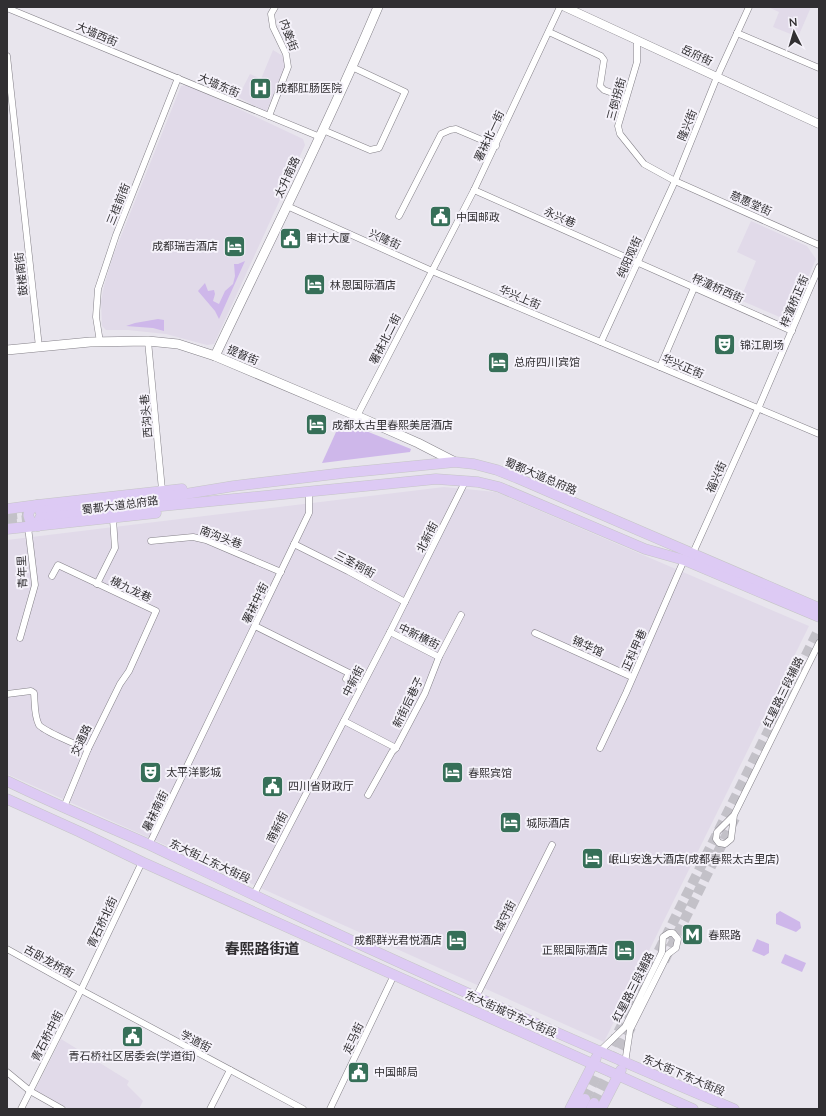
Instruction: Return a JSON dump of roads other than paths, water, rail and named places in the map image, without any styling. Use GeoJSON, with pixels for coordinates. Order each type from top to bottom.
{"type":"FeatureCollection","features":[{"type":"Feature","properties":{"kind":"main road","name":"太升南路"},"geometry":{"type":"LineString","coordinates":[[215,356],[321,134],[378,7]]}},
{"type":"Feature","properties":{"kind":"main road","name":"提督街"},"geometry":{"type":"LineString","coordinates":[[7,350],[100,342],[148,341],[178,344],[215,356],[357,416],[418,443],[455,462]]}},
{"type":"Feature","properties":{"kind":"main road","name":"蜀都大道总府路"},"geometry":{"type":"LineString","coordinates":[[7,529],[37,517],[162,490],[234,486],[455,462],[474,464],[497,470],[819,617]]}},
{"type":"Feature","properties":{"kind":"main road","name":"蜀都大道总府路"},"geometry":{"type":"LineString","coordinates":[[37,517],[234,500],[436,479],[466,480],[499,487],[645,549],[688,556],[819,608]]}},
{"type":"Feature","properties":{"kind":"main road","name":"蜀都大道总府路"},"geometry":{"type":"LineString","coordinates":[[37,517],[234,486]]}},
{"type":"Feature","properties":{"kind":"main road","name":"蜀都大道总府路"},"geometry":{"type":"LineString","coordinates":[[7,509],[37,517],[114,519],[169,512],[234,500]]}},
{"type":"Feature","properties":{"kind":"main road","name":"东大街上东大街段"},"geometry":{"type":"LineString","coordinates":[[7,782],[149,845],[304,919],[402,963]]}},
{"type":"Feature","properties":{"kind":"main road"},"geometry":{"type":"LineString","coordinates":[[24,806],[22,798],[24,793],[30,792]]}},
{"type":"Feature","properties":{"kind":"main road"},"geometry":{"type":"LineString","coordinates":[[7,799],[142,862],[394,975]]}},
{"type":"Feature","properties":{"kind":"main road","name":"东大街城守东大街段"},"geometry":{"type":"LineString","coordinates":[[402,963],[625,1063]]}},
{"type":"Feature","properties":{"kind":"main road","name":"东大街城守东大街段"},"geometry":{"type":"LineString","coordinates":[[394,975],[618,1076]]}},
{"type":"Feature","properties":{"kind":"main road"},"geometry":{"type":"LineString","coordinates":[[570,1109],[600,1051]]}},
{"type":"Feature","properties":{"kind":"main road"},"geometry":{"type":"LineString","coordinates":[[580,1109],[593,1105],[618,1076],[625,1063]]}},
{"type":"Feature","properties":{"kind":"main road","name":"东大街下东大街段"},"geometry":{"type":"LineString","coordinates":[[625,1063],[734,1109]]}},
{"type":"Feature","properties":{"kind":"main road"},"geometry":{"type":"LineString","coordinates":[[618,1076],[693,1109]]}},
{"type":"Feature","properties":{"kind":"street","name":"内姜街"},"geometry":{"type":"LineString","coordinates":[[269,116],[288,66],[286,54],[273,27],[271,14],[275,7]]}},
{"type":"Feature","properties":{"kind":"street","name":"署袜北一街"},"geometry":{"type":"LineString","coordinates":[[432,271],[496,146],[560,7]]}},
{"type":"Feature","properties":{"kind":"street","name":"岳府街"},"geometry":{"type":"LineString","coordinates":[[566,7],[819,124]]}},
{"type":"Feature","properties":{"kind":"street","name":"隆兴街"},"geometry":{"type":"LineString","coordinates":[[675,180],[717,77],[749,7]]}},
{"type":"Feature","properties":{"kind":"street","name":"大墙西街"},"geometry":{"type":"LineString","coordinates":[[8,9],[178,78]]}},
{"type":"Feature","properties":{"kind":"street"},"geometry":{"type":"LineString","coordinates":[[549,32],[601,56],[604,60],[600,86],[604,90],[626,98]]}},
{"type":"Feature","properties":{"kind":"street"},"geometry":{"type":"LineString","coordinates":[[737,33],[819,68]]}},
{"type":"Feature","properties":{"kind":"street","name":"三倒拐街"},"geometry":{"type":"LineString","coordinates":[[637,44],[637,62],[618,126],[620,134],[644,164],[675,180]]}},
{"type":"Feature","properties":{"kind":"street","name":"鼓楼南街"},"geometry":{"type":"LineString","coordinates":[[7,56],[39,347]]}},
{"type":"Feature","properties":{"kind":"street","name":"大墙东街"},"geometry":{"type":"LineString","coordinates":[[178,78],[269,116],[370,150],[379,148],[405,92],[352,67]]}},
{"type":"Feature","properties":{"kind":"street","name":"三桂前街"},"geometry":{"type":"LineString","coordinates":[[100,342],[96,317],[98,289],[116,235],[178,78]]}},
{"type":"Feature","properties":{"kind":"street"},"geometry":{"type":"LineString","coordinates":[[399,216],[441,134],[450,130],[456,130],[496,146]]}},
{"type":"Feature","properties":{"kind":"street","name":"慈惠堂街"},"geometry":{"type":"LineString","coordinates":[[675,180],[819,245]]}},
{"type":"Feature","properties":{"kind":"street","name":"纯阳观街"},"geometry":{"type":"LineString","coordinates":[[601,342],[675,180]]}},
{"type":"Feature","properties":{"kind":"street","name":"永兴巷"},"geometry":{"type":"LineString","coordinates":[[474,190],[637,262]]}},
{"type":"Feature","properties":{"kind":"street","name":"兴隆街"},"geometry":{"type":"LineString","coordinates":[[287,206],[432,271]]}},
{"type":"Feature","properties":{"kind":"street","name":"梓潼桥西街"},"geometry":{"type":"LineString","coordinates":[[637,262],[792,331]]}},
{"type":"Feature","properties":{"kind":"street","name":"梓潼桥正街"},"geometry":{"type":"LineString","coordinates":[[758,409],[819,267]]}},
{"type":"Feature","properties":{"kind":"street","name":"华兴上街"},"geometry":{"type":"LineString","coordinates":[[432,271],[601,342]]}},
{"type":"Feature","properties":{"kind":"street","name":"署袜北二街"},"geometry":{"type":"LineString","coordinates":[[357,416],[432,271]]}},
{"type":"Feature","properties":{"kind":"street"},"geometry":{"type":"LineString","coordinates":[[660,367],[694,288]]}},
{"type":"Feature","properties":{"kind":"street","name":"西沟头巷"},"geometry":{"type":"LineString","coordinates":[[148,341],[162,490]]}},
{"type":"Feature","properties":{"kind":"street","name":"华兴正街"},"geometry":{"type":"LineString","coordinates":[[601,342],[819,434]]}},
{"type":"Feature","properties":{"kind":"street","name":"福兴街"},"geometry":{"type":"LineString","coordinates":[[688,556],[758,409]]}},
{"type":"Feature","properties":{"kind":"street","name":"北新街"},"geometry":{"type":"LineString","coordinates":[[405,602],[466,480]]}},
{"type":"Feature","properties":{"kind":"street","name":"署袜中街"},"geometry":{"type":"LineString","coordinates":[[210,721],[309,513],[309,492]]}},
{"type":"Feature","properties":{"kind":"street","name":"青年里"},"geometry":{"type":"LineString","coordinates":[[20,638],[35,585],[37,517]]}},
{"type":"Feature","properties":{"kind":"street"},"geometry":{"type":"LineString","coordinates":[[97,584],[115,548],[114,519]]}},
{"type":"Feature","properties":{"kind":"street","name":"南沟头巷"},"geometry":{"type":"LineString","coordinates":[[151,541],[193,536],[281,572]]}},
{"type":"Feature","properties":{"kind":"street","name":"三圣祠街"},"geometry":{"type":"LineString","coordinates":[[294,544],[405,602]]}},
{"type":"Feature","properties":{"kind":"street","name":"正科甲巷"},"geometry":{"type":"LineString","coordinates":[[600,748],[688,556]]}},
{"type":"Feature","properties":{"kind":"street","name":"横九龙巷"},"geometry":{"type":"LineString","coordinates":[[52,576],[58,565],[156,611],[129,671],[120,684]]}},
{"type":"Feature","properties":{"kind":"street","name":"中新街"},"geometry":{"type":"LineString","coordinates":[[318,769],[405,602]]}},
{"type":"Feature","properties":{"kind":"street","name":"新街后巷子"},"geometry":{"type":"LineString","coordinates":[[368,795],[392,752],[396,748],[425,693],[439,657],[461,615]]}},
{"type":"Feature","properties":{"kind":"street"},"geometry":{"type":"LineString","coordinates":[[255,626],[349,673],[346,679],[361,686]]}},
{"type":"Feature","properties":{"kind":"street","name":"中新横街"},"geometry":{"type":"LineString","coordinates":[[390,632],[439,657]]}},
{"type":"Feature","properties":{"kind":"street","name":"锦华馆"},"geometry":{"type":"LineString","coordinates":[[535,633],[632,678]]}},
{"type":"Feature","properties":{"kind":"street","name":"红星路三段辅路"},"geometry":{"type":"LineString","coordinates":[[734,815],[819,643]]}},
{"type":"Feature","properties":{"kind":"street","name":"交通路"},"geometry":{"type":"LineString","coordinates":[[64,807],[88,749],[120,684]]}},
{"type":"Feature","properties":{"kind":"street"},"geometry":{"type":"LineString","coordinates":[[7,694],[31,691],[34,693],[36,718],[40,726],[74,744],[88,749]]}},
{"type":"Feature","properties":{"kind":"street","name":"暑袜南街"},"geometry":{"type":"LineString","coordinates":[[149,845],[210,721]]}},
{"type":"Feature","properties":{"kind":"street"},"geometry":{"type":"LineString","coordinates":[[344,721],[396,748]]}},
{"type":"Feature","properties":{"kind":"street","name":"南新街"},"geometry":{"type":"LineString","coordinates":[[254,894],[318,769]]}},
{"type":"Feature","properties":{"kind":"street","name":"城守街"},"geometry":{"type":"LineString","coordinates":[[476,997],[552,845]]}},
{"type":"Feature","properties":{"kind":"street","name":"青石桥北街"},"geometry":{"type":"LineString","coordinates":[[81,990],[142,862]]}},
{"type":"Feature","properties":{"kind":"street","name":"红星路三段辅路"},"geometry":{"type":"LineString","coordinates":[[600,1051],[625,1027],[662,952],[664,937],[670,933],[675,934],[678,939],[677,945],[668,954],[630,1030],[625,1063]]}},
{"type":"Feature","properties":{"kind":"street","name":"古卧龙桥街"},"geometry":{"type":"LineString","coordinates":[[7,949],[81,990]]}},
{"type":"Feature","properties":{"kind":"street","name":"走马街"},"geometry":{"type":"LineString","coordinates":[[330,1109],[394,975]]}},
{"type":"Feature","properties":{"kind":"street","name":"学道街"},"geometry":{"type":"LineString","coordinates":[[81,990],[303,1109]]}},
{"type":"Feature","properties":{"kind":"street","name":"青石桥中街"},"geometry":{"type":"LineString","coordinates":[[21,1109],[81,990]]}},
{"type":"Feature","properties":{"kind":"street"},"geometry":{"type":"LineString","coordinates":[[210,1109],[230,1070]]}},
{"type":"Feature","properties":{"kind":"street"},"geometry":{"type":"LineString","coordinates":[[7,1072],[30,1091],[62,1109]]}},
{"type":"Feature","properties":{"kind":"tunnel"},"geometry":{"type":"LineString","coordinates":[[7,515],[36,512]]}},
{"type":"Feature","properties":{"kind":"tunnel"},"geometry":{"type":"LineString","coordinates":[[7,522],[37,519]]}},
{"type":"Feature","properties":{"kind":"tunnel"},"geometry":{"type":"LineString","coordinates":[[585,1099],[819,629]]}},
{"type":"Feature","properties":{"kind":"tunnel"},"geometry":{"type":"LineString","coordinates":[[664,961],[735,818]]}},
{"type":"Feature","properties":{"kind":"tunnel"},"geometry":{"type":"LineString","coordinates":[[594,1103],[631,1027]]}},
{"type":"Feature","properties":{"kind":"place","name":"成都肛肠医院"},"geometry":{"type":"Point","coordinates":[260,88]}},
{"type":"Feature","properties":{"kind":"place","name":"中国邮政"},"geometry":{"type":"Point","coordinates":[440,217]}},
{"type":"Feature","properties":{"kind":"place","name":"审计大厦"},"geometry":{"type":"Point","coordinates":[291,238]}},
{"type":"Feature","properties":{"kind":"place","name":"成都瑞吉酒店"},"geometry":{"type":"Point","coordinates":[234,246]}},
{"type":"Feature","properties":{"kind":"place","name":"林恩国际酒店"},"geometry":{"type":"Point","coordinates":[315,285]}},
{"type":"Feature","properties":{"kind":"place","name":"锦江剧场"},"geometry":{"type":"Point","coordinates":[725,345]}},
{"type":"Feature","properties":{"kind":"place","name":"总府四川宾馆"},"geometry":{"type":"Point","coordinates":[499,362]}},
{"type":"Feature","properties":{"kind":"place","name":"成都太古里春熙美居酒店"},"geometry":{"type":"Point","coordinates":[317,425]}},
{"type":"Feature","properties":{"kind":"place","name":"太平洋影城"},"geometry":{"type":"Point","coordinates":[151,772]}},
{"type":"Feature","properties":{"kind":"place","name":"春熙宾馆"},"geometry":{"type":"Point","coordinates":[452,773]}},
{"type":"Feature","properties":{"kind":"place","name":"四川省财政厅"},"geometry":{"type":"Point","coordinates":[272,786]}},
{"type":"Feature","properties":{"kind":"place","name":"城际酒店"},"geometry":{"type":"Point","coordinates":[510,823]}},
{"type":"Feature","properties":{"kind":"place","name":"岷山安逸大酒店(成都春熙太古里店)"},"geometry":{"type":"Point","coordinates":[593,859]}},
{"type":"Feature","properties":{"kind":"place","name":"春熙路"},"geometry":{"type":"Point","coordinates":[693,935]}},
{"type":"Feature","properties":{"kind":"place","name":"成都群光君悦酒店"},"geometry":{"type":"Point","coordinates":[457,940]}},
{"type":"Feature","properties":{"kind":"place","name":"正熙国际酒店"},"geometry":{"type":"Point","coordinates":[624,950]}},
{"type":"Feature","properties":{"kind":"place","name":"青石桥社区居委会(学道街)"},"geometry":{"type":"Point","coordinates":[132,1036]}},
{"type":"Feature","properties":{"kind":"place","name":"中国邮局"},"geometry":{"type":"Point","coordinates":[359,1072]}},
{"type":"Feature","properties":{"kind":"district","name":"春熙路街道"},"geometry":{"type":"Point","coordinates":[262,949]}}]}
